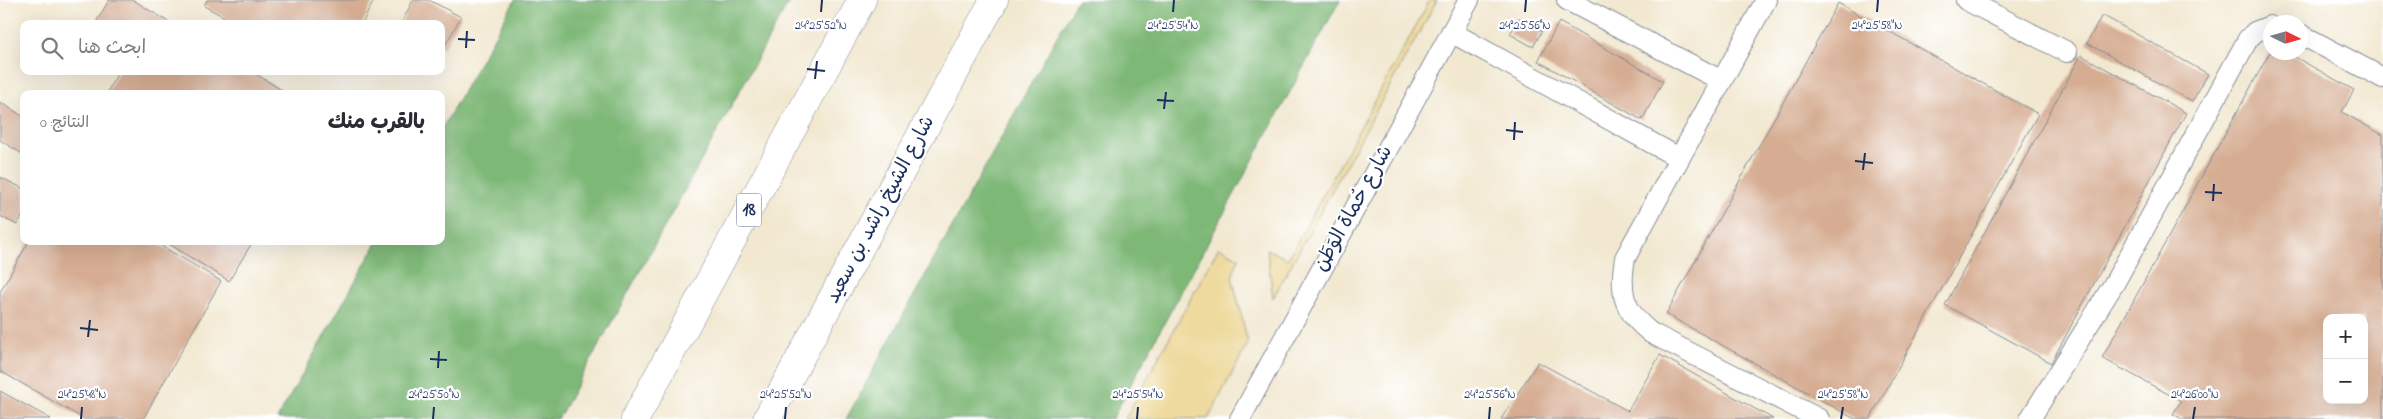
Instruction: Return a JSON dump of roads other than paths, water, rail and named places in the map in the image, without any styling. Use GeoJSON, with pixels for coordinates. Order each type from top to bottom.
{"type":"FeatureCollection","features":[{"type":"Feature","properties":{"kind":"main road","name":"18"},"geometry":{"type":"LineString","coordinates":[[635,419],[862,0]]}},
{"type":"Feature","properties":{"kind":"main road","name":"شارع الشيخ راشد بن سعيد"},"geometry":{"type":"LineString","coordinates":[[767,419],[994,0]]}},
{"type":"Feature","properties":{"kind":"lane","name":"شارع حُماة الوَطَن"},"geometry":{"type":"LineString","coordinates":[[1240,419],[1469,0]]}},
{"type":"Feature","properties":{"kind":"lane"},"geometry":{"type":"LineString","coordinates":[[1568,0],[1722,81]]}},
{"type":"Feature","properties":{"kind":"lane"},"geometry":{"type":"LineString","coordinates":[[1766,0],[1625,258],[1621,277],[1623,295],[1629,310],[1638,323],[1651,333],[1819,419]]}},
{"type":"Feature","properties":{"kind":"lane"},"geometry":{"type":"LineString","coordinates":[[1966,0],[2067,52]]}},
{"type":"Feature","properties":{"kind":"lane"},"geometry":{"type":"LineString","coordinates":[[2030,419],[2115,282],[2248,39],[2255,32],[2263,29]]}},
{"type":"Feature","properties":{"kind":"lane"},"geometry":{"type":"LineString","coordinates":[[1451,32],[1679,158]]}},
{"type":"Feature","properties":{"kind":"lane"},"geometry":{"type":"LineString","coordinates":[[2308,38],[2383,78]]}}]}
